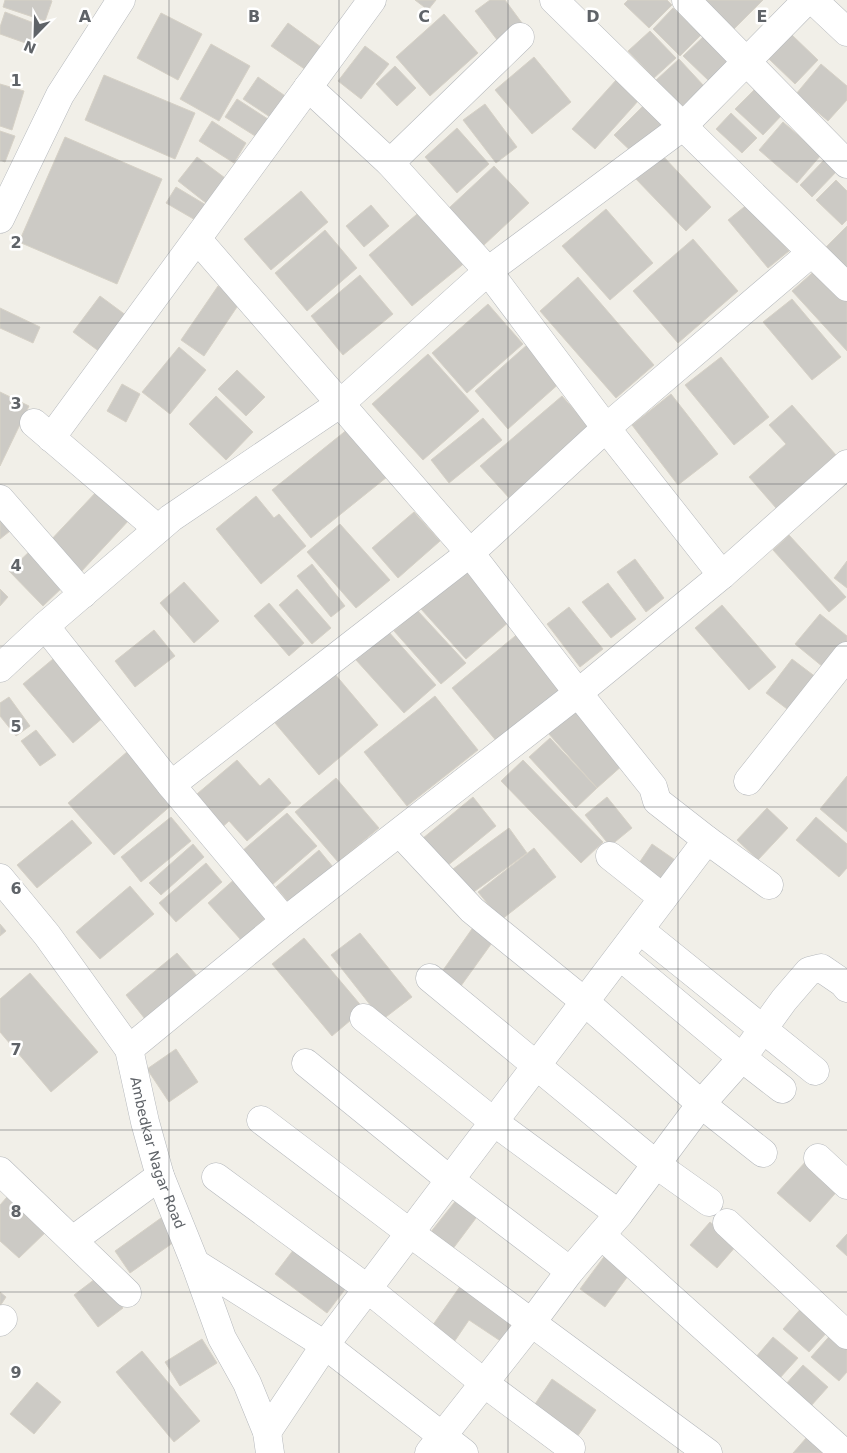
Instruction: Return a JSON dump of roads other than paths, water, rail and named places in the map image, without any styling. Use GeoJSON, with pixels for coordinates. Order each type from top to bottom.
{"type":"FeatureCollection","features":[{"type":"Feature","properties":{"kind":"street"},"geometry":{"type":"LineString","coordinates":[[0,219],[60,95],[121,0]]}},
{"type":"Feature","properties":{"kind":"street"},"geometry":{"type":"LineString","coordinates":[[158,529],[42,431],[198,240],[372,0]]}},
{"type":"Feature","properties":{"kind":"street"},"geometry":{"type":"LineString","coordinates":[[554,0],[847,287]]}},
{"type":"Feature","properties":{"kind":"street"},"geometry":{"type":"LineString","coordinates":[[686,0],[847,164]]}},
{"type":"Feature","properties":{"kind":"street"},"geometry":{"type":"LineString","coordinates":[[0,668],[45,626],[171,518],[341,403],[488,271],[682,127],[807,0]]}},
{"type":"Feature","properties":{"kind":"street"},"geometry":{"type":"LineString","coordinates":[[813,0],[847,32]]}},
{"type":"Feature","properties":{"kind":"street"},"geometry":{"type":"LineString","coordinates":[[390,163],[520,37]]}},
{"type":"Feature","properties":{"kind":"street"},"geometry":{"type":"LineString","coordinates":[[308,87],[390,163],[488,271],[606,428],[722,575]]}},
{"type":"Feature","properties":{"kind":"street"},"geometry":{"type":"LineString","coordinates":[[198,240],[470,553],[578,694],[653,787],[657,801],[769,885]]}},
{"type":"Feature","properties":{"kind":"street"},"geometry":{"type":"LineString","coordinates":[[171,785],[470,553],[606,428],[811,253]]}},
{"type":"Feature","properties":{"kind":"street"},"geometry":{"type":"LineString","coordinates":[[129,1049],[285,921],[578,694],[722,575],[847,464]]}},
{"type":"Feature","properties":{"kind":"street"},"geometry":{"type":"LineString","coordinates":[[0,499],[83,594]]}},
{"type":"Feature","properties":{"kind":"street"},"geometry":{"type":"LineString","coordinates":[[45,626],[171,785],[285,921]]}},
{"type":"Feature","properties":{"kind":"street"},"geometry":{"type":"LineString","coordinates":[[748,781],[839,686],[847,656]]}},
{"type":"Feature","properties":{"kind":"street"},"geometry":{"type":"LineString","coordinates":[[400,833],[472,910],[585,1002],[701,1104],[763,1153]]}},
{"type":"Feature","properties":{"kind":"street"},"geometry":{"type":"LineString","coordinates":[[268,1443],[325,1345],[707,840]]}},
{"type":"Feature","properties":{"kind":"street"},"geometry":{"type":"LineString","coordinates":[[610,856],[663,898]]}},
{"type":"Feature","properties":{"kind":"street","name":"Ambedkar Nagar Road"},"geometry":{"type":"LineString","coordinates":[[0,878],[47,935],[129,1049],[145,1122],[160,1176],[195,1263],[222,1338],[247,1382],[268,1443]]}},
{"type":"Feature","properties":{"kind":"street"},"geometry":{"type":"LineString","coordinates":[[640,930],[815,1071]]}},
{"type":"Feature","properties":{"kind":"street"},"geometry":{"type":"LineString","coordinates":[[620,956],[782,1089]]}},
{"type":"Feature","properties":{"kind":"street"},"geometry":{"type":"LineString","coordinates":[[436,1445],[570,1271],[619,1214],[701,1104],[742,1058],[809,971],[821,968],[843,983],[847,988]]}},
{"type":"Feature","properties":{"kind":"street"},"geometry":{"type":"LineString","coordinates":[[430,978],[657,1165],[709,1202]]}},
{"type":"Feature","properties":{"kind":"street"},"geometry":{"type":"LineString","coordinates":[[364,1018],[494,1122],[619,1214]]}},
{"type":"Feature","properties":{"kind":"street"},"geometry":{"type":"LineString","coordinates":[[306,1062],[450,1180],[570,1271]]}},
{"type":"Feature","properties":{"kind":"street"},"geometry":{"type":"LineString","coordinates":[[261,1120],[410,1233],[708,1453]]}},
{"type":"Feature","properties":{"kind":"street"},"geometry":{"type":"LineString","coordinates":[[818,1158],[847,1184]]}},
{"type":"Feature","properties":{"kind":"street"},"geometry":{"type":"LineString","coordinates":[[73,1240],[160,1176]]}},
{"type":"Feature","properties":{"kind":"street"},"geometry":{"type":"LineString","coordinates":[[216,1177],[368,1289],[570,1448]]}},
{"type":"Feature","properties":{"kind":"street"},"geometry":{"type":"LineString","coordinates":[[4,1184],[73,1240],[127,1293]]}},
{"type":"Feature","properties":{"kind":"street"},"geometry":{"type":"LineString","coordinates":[[727,1222],[847,1335]]}},
{"type":"Feature","properties":{"kind":"street"},"geometry":{"type":"LineString","coordinates":[[602,1235],[844,1453]]}},
{"type":"Feature","properties":{"kind":"street"},"geometry":{"type":"LineString","coordinates":[[195,1263],[325,1345],[436,1445],[464,1453]]}}]}
